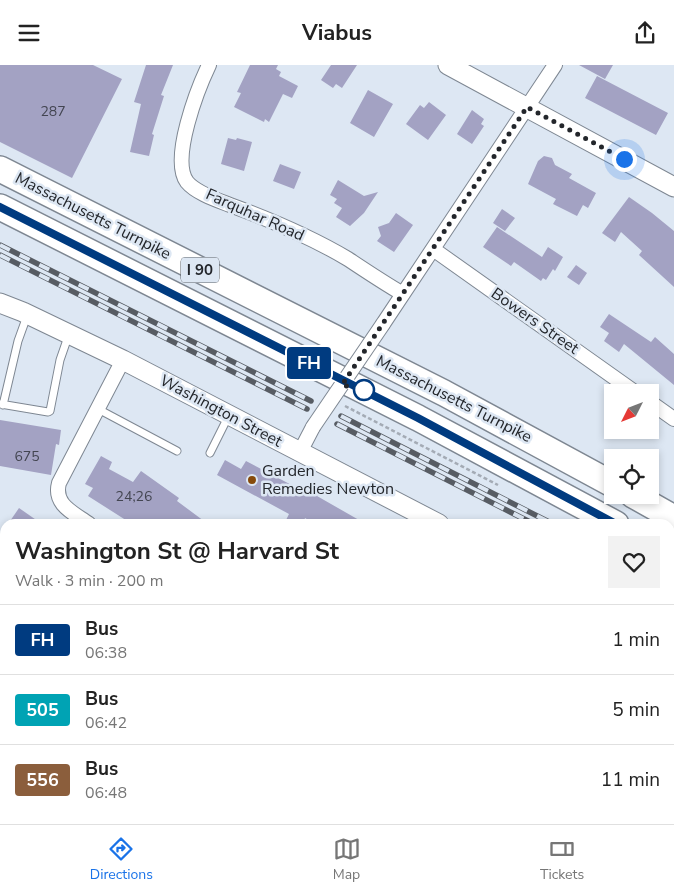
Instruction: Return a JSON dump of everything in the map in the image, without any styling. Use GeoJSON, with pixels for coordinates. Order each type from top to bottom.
{"type":"FeatureCollection","features":[{"type":"Feature","properties":{"kind":"highway","name":"Massachusetts Turnpike"},"geometry":{"type":"LineString","coordinates":[[0,169],[444,393],[604,480]]}},
{"type":"Feature","properties":{"kind":"highway","name":"Massachusetts Turnpike"},"geometry":{"type":"LineString","coordinates":[[0,207],[418,418],[607,519]]}},
{"type":"Feature","properties":{"kind":"highway"},"geometry":{"type":"LineString","coordinates":[[648,504],[674,518]]}},
{"type":"Feature","properties":{"kind":"main road"},"geometry":{"type":"LineString","coordinates":[[448,65],[674,187]]}},
{"type":"Feature","properties":{"kind":"main road","name":"Washington Street"},"geometry":{"type":"LineString","coordinates":[[0,303],[124,359],[429,519]]}},
{"type":"Feature","properties":{"kind":"street","name":"Farquhar Road"},"geometry":{"type":"LineString","coordinates":[[209,65],[200,83],[189,117],[182,150],[182,169],[187,182],[217,200],[284,225],[403,294]]}},
{"type":"Feature","properties":{"kind":"street"},"geometry":{"type":"LineString","coordinates":[[300,452],[313,427],[555,65]]}},
{"type":"Feature","properties":{"kind":"street","name":"Bowers Street"},"geometry":{"type":"LineString","coordinates":[[433,249],[623,384]]}},
{"type":"Feature","properties":{"kind":"street"},"geometry":{"type":"LineString","coordinates":[[82,519],[64,506],[57,492],[124,359]]}},
{"type":"Feature","properties":{"kind":"street"},"geometry":{"type":"LineString","coordinates":[[659,408],[674,419]]}},
{"type":"Feature","properties":{"kind":"lane"},"geometry":{"type":"LineString","coordinates":[[28,314],[18,341],[2,404],[50,411],[60,360],[69,334]]}},
{"type":"Feature","properties":{"kind":"lane"},"geometry":{"type":"LineString","coordinates":[[98,409],[177,451]]}},
{"type":"Feature","properties":{"kind":"lane"},"geometry":{"type":"LineString","coordinates":[[210,453],[229,415]]}},
{"type":"Feature","properties":{"kind":"path"},"geometry":{"type":"LineString","coordinates":[[345,406],[505,489]]}},
{"type":"Feature","properties":{"kind":"building"},"geometry":{"type":"Polygon","coordinates":[[[0,65],[93,65],[122,79],[72,178],[0,142],[0,65]]]}},
{"type":"Feature","properties":{"kind":"building"},"geometry":{"type":"Polygon","coordinates":[[[146,65],[173,65],[161,95],[164,96],[152,134],[154,135],[149,156],[130,152],[141,104],[134,102],[146,65]]]}},
{"type":"Feature","properties":{"kind":"building"},"geometry":{"type":"Polygon","coordinates":[[[250,65],[278,65],[276,69],[281,72],[279,76],[298,86],[292,98],[283,94],[269,122],[265,119],[264,122],[234,107],[241,93],[237,92],[250,65]]]}},
{"type":"Feature","properties":{"kind":"building"},"geometry":{"type":"Polygon","coordinates":[[[331,65],[357,65],[342,88],[336,84],[333,88],[321,80],[331,65]]]}},
{"type":"Feature","properties":{"kind":"building"},"geometry":{"type":"Polygon","coordinates":[[[579,65],[613,65],[605,79],[579,65]]]}},
{"type":"Feature","properties":{"kind":"building"},"geometry":{"type":"Polygon","coordinates":[[[597,76],[668,113],[656,135],[585,98],[597,76]]]}},
{"type":"Feature","properties":{"kind":"building"},"geometry":{"type":"Polygon","coordinates":[[[368,90],[393,104],[374,137],[350,123],[368,90]]]}},
{"type":"Feature","properties":{"kind":"building"},"geometry":{"type":"Polygon","coordinates":[[[429,102],[446,115],[428,140],[406,124],[420,105],[424,108],[429,102]]]}},
{"type":"Feature","properties":{"kind":"building"},"geometry":{"type":"Polygon","coordinates":[[[472,110],[484,119],[481,124],[484,126],[472,144],[457,134],[472,110]]]}},
{"type":"Feature","properties":{"kind":"building"},"geometry":{"type":"Polygon","coordinates":[[[228,138],[252,142],[244,171],[221,164],[228,138]]]}},
{"type":"Feature","properties":{"kind":"building"},"geometry":{"type":"Polygon","coordinates":[[[544,156],[552,158],[555,165],[572,174],[569,178],[596,193],[588,208],[583,205],[577,216],[553,204],[556,199],[528,184],[538,161],[544,156]]]}},
{"type":"Feature","properties":{"kind":"building"},"geometry":{"type":"Polygon","coordinates":[[[280,164],[301,172],[294,189],[273,181],[280,164]]]}},
{"type":"Feature","properties":{"kind":"building"},"geometry":{"type":"Polygon","coordinates":[[[338,180],[364,196],[378,192],[364,213],[350,226],[336,217],[342,208],[334,203],[337,199],[330,195],[338,180]]]}},
{"type":"Feature","properties":{"kind":"building"},"geometry":{"type":"Polygon","coordinates":[[[629,197],[674,231],[674,287],[639,255],[642,251],[621,232],[615,242],[602,233],[629,197]]]}},
{"type":"Feature","properties":{"kind":"building"},"geometry":{"type":"Polygon","coordinates":[[[502,209],[515,218],[505,231],[493,223],[502,209]]]}},
{"type":"Feature","properties":{"kind":"building"},"geometry":{"type":"Polygon","coordinates":[[[396,213],[413,225],[394,252],[377,241],[381,236],[378,227],[389,223],[396,213]]]}},
{"type":"Feature","properties":{"kind":"building"},"geometry":{"type":"Polygon","coordinates":[[[497,227],[542,257],[548,247],[563,257],[555,271],[553,269],[546,280],[543,278],[541,281],[514,262],[511,266],[483,247],[497,227]]]}},
{"type":"Feature","properties":{"kind":"building"},"geometry":{"type":"Polygon","coordinates":[[[576,265],[587,273],[579,285],[567,277],[576,265]]]}},
{"type":"Feature","properties":{"kind":"building"},"geometry":{"type":"Polygon","coordinates":[[[609,314],[651,342],[655,337],[674,354],[674,385],[624,344],[619,352],[604,341],[609,333],[600,327],[609,314]]]}},
{"type":"Feature","properties":{"kind":"building"},"geometry":{"type":"Polygon","coordinates":[[[0,420],[61,430],[59,445],[56,444],[51,475],[0,466],[0,420]]]}},
{"type":"Feature","properties":{"kind":"building"},"geometry":{"type":"Polygon","coordinates":[[[101,456],[112,462],[109,469],[133,482],[141,471],[179,498],[177,501],[201,519],[124,519],[88,496],[93,488],[85,484],[101,456]]]}},
{"type":"Feature","properties":{"kind":"building"},"geometry":{"type":"Polygon","coordinates":[[[225,460],[241,469],[246,461],[301,490],[303,487],[357,519],[286,519],[289,514],[217,475],[225,460]]]}},
{"type":"Feature","properties":{"kind":"building"},"geometry":{"type":"Polygon","coordinates":[[[19,508],[35,519],[11,519],[19,508]]]}},
{"type":"Feature","properties":{"kind":"railway"},"geometry":{"type":"LineString","coordinates":[[0,245],[311,401]]}},
{"type":"Feature","properties":{"kind":"railway"},"geometry":{"type":"LineString","coordinates":[[0,255],[307,409]]}},
{"type":"Feature","properties":{"kind":"railway"},"geometry":{"type":"LineString","coordinates":[[341,416],[543,519]]}},
{"type":"Feature","properties":{"kind":"railway"},"geometry":{"type":"LineString","coordinates":[[337,424],[524,519]]}},
{"type":"Feature","properties":{"kind":"bus line","name":"FH"},"geometry":{"type":"LineString","coordinates":[[0,207],[418,418],[607,519]]}},
{"type":"Feature","properties":{"kind":"place","name":"Garden Remedies Newton"},"geometry":{"type":"Point","coordinates":[252,480]}},
{"type":"Feature","properties":{"kind":"route"},"geometry":{"type":"LineString","coordinates":[[364,390],[342,385],[527,107],[624,159]]}}]}
